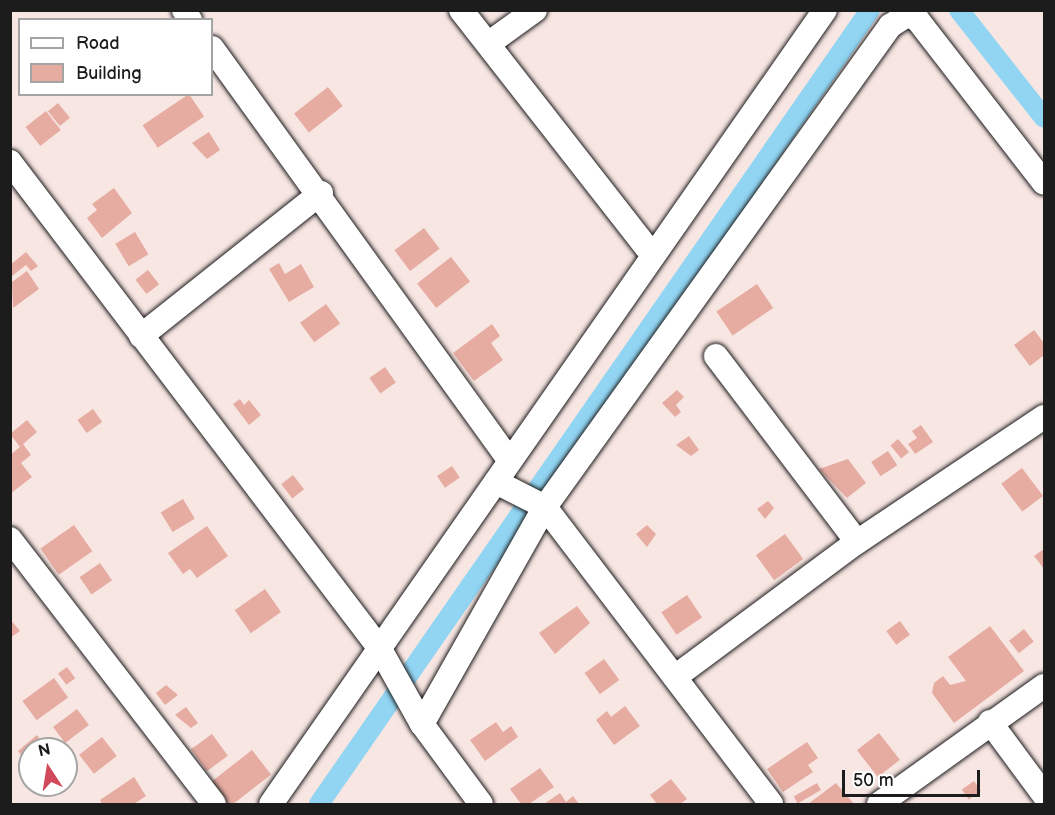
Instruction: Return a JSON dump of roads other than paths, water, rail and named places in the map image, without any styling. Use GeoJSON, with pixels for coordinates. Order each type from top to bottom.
{"type":"FeatureCollection","features":[{"type":"Feature","properties":{"kind":"street"},"geometry":{"type":"LineString","coordinates":[[461,10],[653,256]]}},
{"type":"Feature","properties":{"kind":"street"},"geometry":{"type":"LineString","coordinates":[[488,44],[535,10]]}},
{"type":"Feature","properties":{"kind":"street"},"geometry":{"type":"LineString","coordinates":[[271,804],[825,10]]}},
{"type":"Feature","properties":{"kind":"street"},"geometry":{"type":"LineString","coordinates":[[422,724],[545,507],[890,26],[907,15],[917,19],[1044,183]]}},
{"type":"Feature","properties":{"kind":"street"},"geometry":{"type":"LineString","coordinates":[[213,49],[321,193],[510,461]]}},
{"type":"Feature","properties":{"kind":"street"},"geometry":{"type":"LineString","coordinates":[[10,162],[380,649],[422,724],[481,804]]}},
{"type":"Feature","properties":{"kind":"street"},"geometry":{"type":"LineString","coordinates":[[141,336],[321,193]]}},
{"type":"Feature","properties":{"kind":"street"},"geometry":{"type":"LineString","coordinates":[[716,356],[857,542]]}},
{"type":"Feature","properties":{"kind":"street"},"geometry":{"type":"LineString","coordinates":[[675,677],[857,542],[1044,417]]}},
{"type":"Feature","properties":{"kind":"street"},"geometry":{"type":"LineString","coordinates":[[496,482],[545,507],[771,804]]}},
{"type":"Feature","properties":{"kind":"street"},"geometry":{"type":"LineString","coordinates":[[10,539],[214,804]]}},
{"type":"Feature","properties":{"kind":"street"},"geometry":{"type":"LineString","coordinates":[[879,804],[990,722],[1044,686]]}},
{"type":"Feature","properties":{"kind":"street"},"geometry":{"type":"LineString","coordinates":[[990,722],[1044,795]]}},
{"type":"Feature","properties":{"kind":"waterway"},"geometry":{"type":"LineString","coordinates":[[319,804],[870,10]]}},
{"type":"Feature","properties":{"kind":"waterway"},"geometry":{"type":"LineString","coordinates":[[959,10],[1044,118]]}}]}
